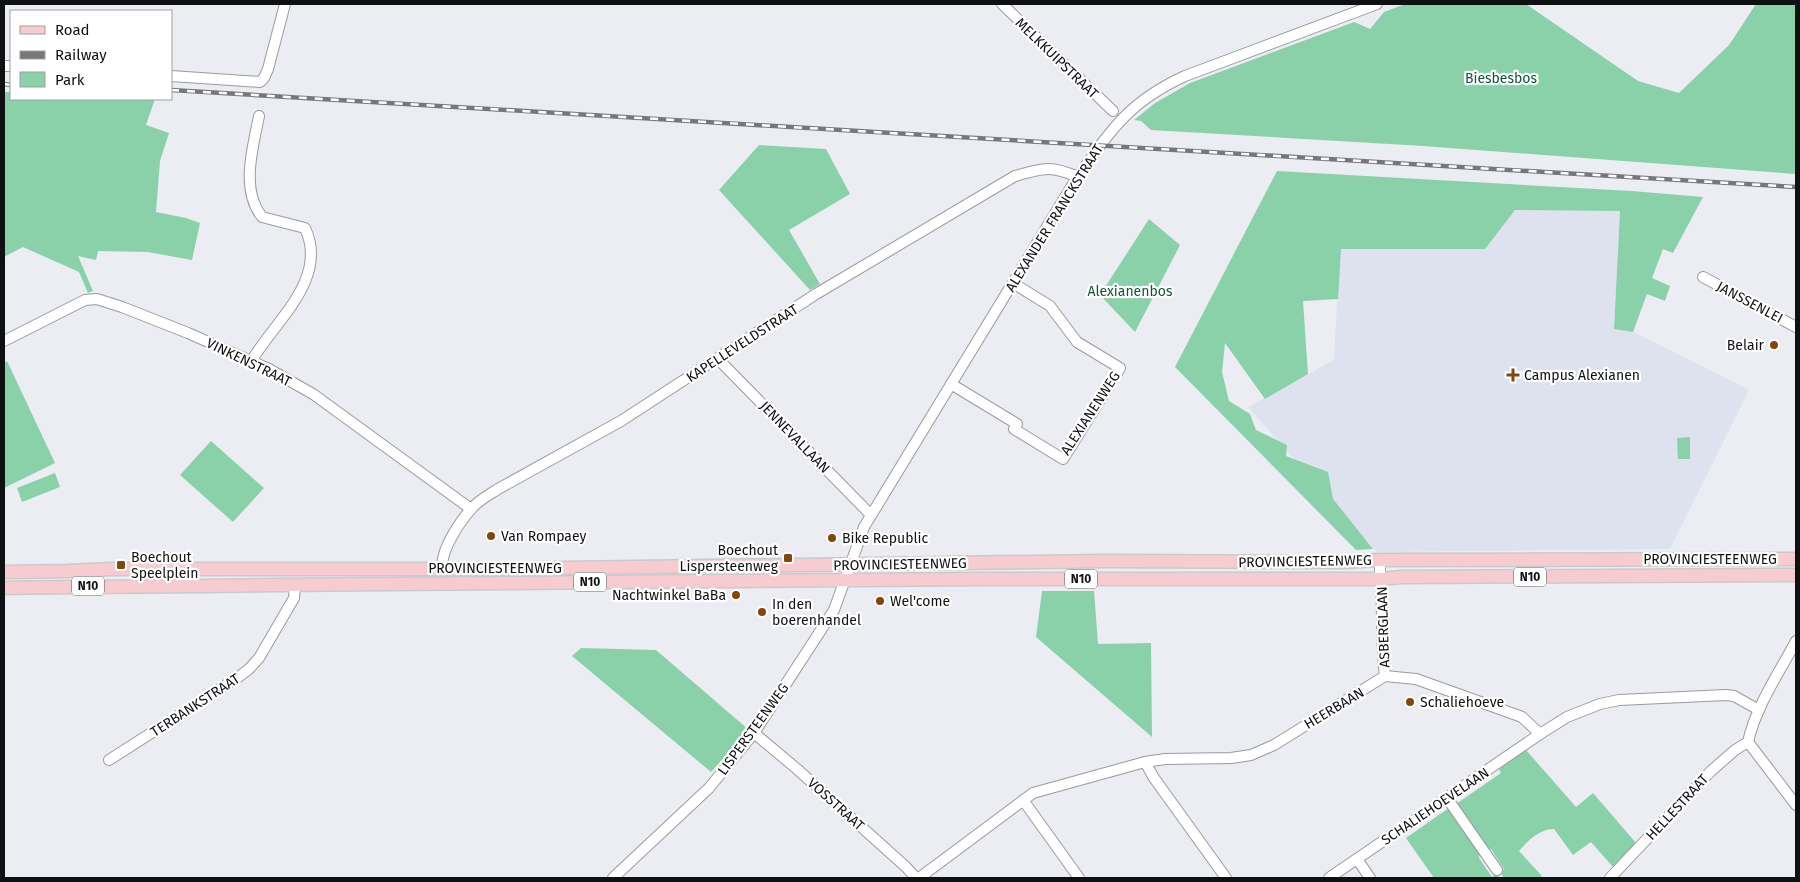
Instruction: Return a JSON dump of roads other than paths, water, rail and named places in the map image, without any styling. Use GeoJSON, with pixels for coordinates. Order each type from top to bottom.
{"type":"FeatureCollection","features":[{"type":"Feature","properties":{"kind":"main road","name":"PROVINCIESTEENWEG"},"geometry":{"type":"LineString","coordinates":[[4,572],[142,569],[850,565],[1106,561],[1344,562],[1379,560],[1796,559]]}},
{"type":"Feature","properties":{"kind":"main road"},"geometry":{"type":"LineString","coordinates":[[413,584],[419,580],[429,580],[432,576],[430,571],[424,568]]}},
{"type":"Feature","properties":{"kind":"main road"},"geometry":{"type":"LineString","coordinates":[[134,587],[125,583],[127,573],[142,569]]}},
{"type":"Feature","properties":{"kind":"main road","name":"PROVINCIESTEENWEG"},"geometry":{"type":"LineString","coordinates":[[4,588],[295,584],[1011,579],[1381,579],[1401,577],[1796,575]]}},
{"type":"Feature","properties":{"kind":"street"},"geometry":{"type":"LineString","coordinates":[[172,76],[260,82],[268,68],[286,4]]}},
{"type":"Feature","properties":{"kind":"street","name":"MELKKUIPSTRAAT"},"geometry":{"type":"LineString","coordinates":[[1002,4],[1113,111]]}},
{"type":"Feature","properties":{"kind":"street","name":"ALEXANDER FRANCKSTRAAT"},"geometry":{"type":"LineString","coordinates":[[850,565],[856,544],[871,516],[951,384],[1078,177],[1096,149],[1120,120],[1155,91],[1185,76],[1377,4]]}},
{"type":"Feature","properties":{"kind":"street"},"geometry":{"type":"LineString","coordinates":[[252,360],[298,297],[310,267],[311,250],[311,243],[305,228],[262,218],[254,203],[250,174],[259,116]]}},
{"type":"Feature","properties":{"kind":"street","name":"KAPELLEVELDSTRAAT"},"geometry":{"type":"LineString","coordinates":[[443,568],[442,563],[451,538],[471,509],[498,489],[621,421],[816,294],[1016,176],[1041,169],[1056,169],[1078,177]]}},
{"type":"Feature","properties":{"kind":"street","name":"JANSSENLEI"},"geometry":{"type":"LineString","coordinates":[[1703,277],[1796,327]]}},
{"type":"Feature","properties":{"kind":"street","name":"ALEXIANENWEG"},"geometry":{"type":"LineString","coordinates":[[951,384],[1017,424],[1014,429],[1063,459],[1120,368],[1077,342],[1050,306],[1013,283]]}},
{"type":"Feature","properties":{"kind":"street","name":"VINKENSTRAAT"},"geometry":{"type":"LineString","coordinates":[[4,341],[85,300],[97,299],[180,330],[252,360],[313,394],[471,509]]}},
{"type":"Feature","properties":{"kind":"street","name":"JENNEVALLAAN"},"geometry":{"type":"LineString","coordinates":[[718,359],[871,516]]}},
{"type":"Feature","properties":{"kind":"street","name":"ASBERGLAAN"},"geometry":{"type":"LineString","coordinates":[[1379,560],[1384,637],[1382,655],[1385,676]]}},
{"type":"Feature","properties":{"kind":"street","name":"LISPERSTEENWEG"},"geometry":{"type":"LineString","coordinates":[[613,878],[709,788],[754,733],[834,610],[850,565]]}},
{"type":"Feature","properties":{"kind":"street","name":"TERBANKSTRAAT"},"geometry":{"type":"LineString","coordinates":[[109,760],[238,678],[249,669],[258,658],[294,598],[295,584]]}},
{"type":"Feature","properties":{"kind":"street"},"geometry":{"type":"LineString","coordinates":[[1796,641],[1759,710],[1752,725],[1748,742],[1796,805]]}},
{"type":"Feature","properties":{"kind":"street"},"geometry":{"type":"LineString","coordinates":[[1385,676],[1416,679],[1522,717],[1540,734],[1584,709],[1619,700],[1734,696],[1759,710]]}},
{"type":"Feature","properties":{"kind":"street","name":"HEERBAAN"},"geometry":{"type":"LineString","coordinates":[[918,878],[1034,793],[1145,762],[1165,759],[1231,758],[1250,755],[1274,744],[1385,676]]}},
{"type":"Feature","properties":{"kind":"street","name":"VOSSTRAAT"},"geometry":{"type":"LineString","coordinates":[[754,733],[839,806],[918,878]]}},
{"type":"Feature","properties":{"kind":"street","name":"SCHALIEHOEVELAAN"},"geometry":{"type":"LineString","coordinates":[[1329,878],[1540,734]]}},
{"type":"Feature","properties":{"kind":"street","name":"HELLESTRAAT"},"geometry":{"type":"LineString","coordinates":[[1610,878],[1711,771],[1735,750],[1748,742]]}},
{"type":"Feature","properties":{"kind":"street"},"geometry":{"type":"LineString","coordinates":[[1145,762],[1154,778],[1226,878]]}},
{"type":"Feature","properties":{"kind":"street"},"geometry":{"type":"LineString","coordinates":[[1447,798],[1497,870]]}},
{"type":"Feature","properties":{"kind":"street"},"geometry":{"type":"LineString","coordinates":[[1023,800],[1079,878]]}},
{"type":"Feature","properties":{"kind":"street"},"geometry":{"type":"LineString","coordinates":[[1357,859],[1370,878]]}},
{"type":"Feature","properties":{"kind":"railway"},"geometry":{"type":"LineString","coordinates":[[4,84],[10,85]]}},
{"type":"Feature","properties":{"kind":"railway"},"geometry":{"type":"LineString","coordinates":[[172,90],[1796,187]]}},
{"type":"Feature","properties":{"kind":"place","name":"Belair"},"geometry":{"type":"Point","coordinates":[1774,345]}},
{"type":"Feature","properties":{"kind":"place","name":"Campus Alexianen"},"geometry":{"type":"Point","coordinates":[1513,375]}},
{"type":"Feature","properties":{"kind":"place","name":"Van Rompaey"},"geometry":{"type":"Point","coordinates":[491,536]}},
{"type":"Feature","properties":{"kind":"place","name":"Bike Republic"},"geometry":{"type":"Point","coordinates":[832,538]}},
{"type":"Feature","properties":{"kind":"place","name":"Boechout Lispersteenweg"},"geometry":{"type":"Point","coordinates":[788,558]}},
{"type":"Feature","properties":{"kind":"place","name":"Boechout Speelplein"},"geometry":{"type":"Point","coordinates":[121,565]}},
{"type":"Feature","properties":{"kind":"place","name":"Nachtwinkel BaBa"},"geometry":{"type":"Point","coordinates":[736,595]}},
{"type":"Feature","properties":{"kind":"place","name":"Wel'come"},"geometry":{"type":"Point","coordinates":[880,601]}},
{"type":"Feature","properties":{"kind":"place","name":"In den boerenhandel"},"geometry":{"type":"Point","coordinates":[762,612]}},
{"type":"Feature","properties":{"kind":"place","name":"Schaliehoeve"},"geometry":{"type":"Point","coordinates":[1410,702]}},
{"type":"Feature","properties":{"kind":"park label","name":"Biesbesbos"},"geometry":{"type":"Point","coordinates":[1501,78]}},
{"type":"Feature","properties":{"kind":"park label","name":"Alexianenbos"},"geometry":{"type":"Point","coordinates":[1130,291]}}]}
